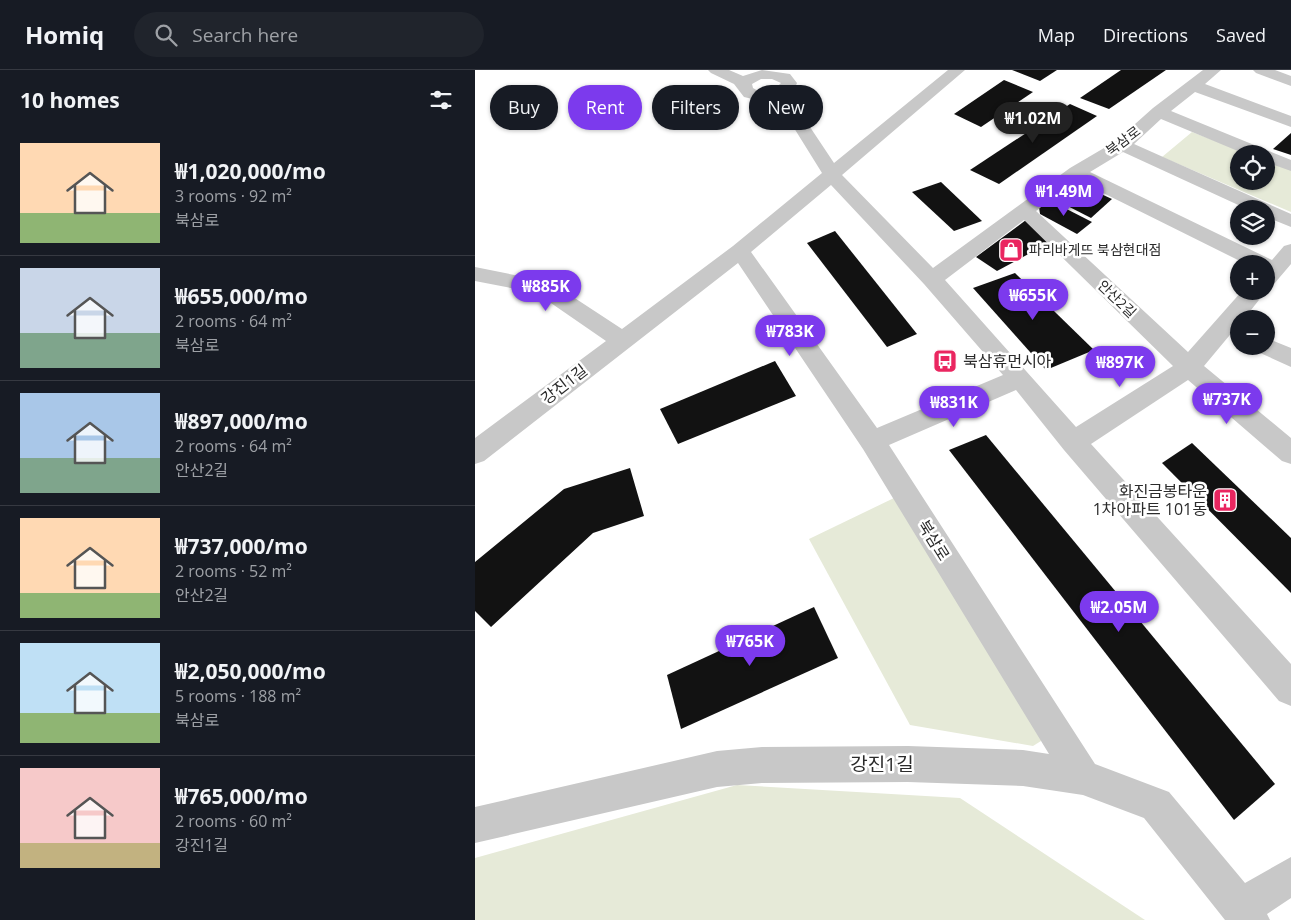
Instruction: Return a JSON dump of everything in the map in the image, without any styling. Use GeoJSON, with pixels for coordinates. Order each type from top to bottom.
{"type":"FeatureCollection","features":[{"type":"Feature","properties":{"kind":"street"},"geometry":{"type":"LineString","coordinates":[[716,70],[741,81],[748,93],[783,104],[779,84]]}},
{"type":"Feature","properties":{"kind":"street"},"geometry":{"type":"LineString","coordinates":[[727,70],[779,84],[832,175],[932,279],[1291,689]]}},
{"type":"Feature","properties":{"kind":"street"},"geometry":{"type":"LineString","coordinates":[[740,251],[957,70]]}},
{"type":"Feature","properties":{"kind":"street","name":"북삼로"},"geometry":{"type":"LineString","coordinates":[[932,279],[1076,172],[1122,145],[1159,112],[1195,86],[1213,70]]}},
{"type":"Feature","properties":{"kind":"street"},"geometry":{"type":"LineString","coordinates":[[1261,70],[1291,81]]}},
{"type":"Feature","properties":{"kind":"street"},"geometry":{"type":"LineString","coordinates":[[743,87],[747,80],[779,84],[802,74]]}},
{"type":"Feature","properties":{"kind":"street"},"geometry":{"type":"LineString","coordinates":[[1195,86],[1291,122]]}},
{"type":"Feature","properties":{"kind":"street"},"geometry":{"type":"LineString","coordinates":[[1159,112],[1239,145]]}},
{"type":"Feature","properties":{"kind":"street"},"geometry":{"type":"LineString","coordinates":[[1122,145],[1245,200]]}},
{"type":"Feature","properties":{"kind":"street"},"geometry":{"type":"LineString","coordinates":[[1275,160],[1291,166]]}},
{"type":"Feature","properties":{"kind":"street"},"geometry":{"type":"LineString","coordinates":[[1076,172],[1240,255]]}},
{"type":"Feature","properties":{"kind":"street","name":"안산2길"},"geometry":{"type":"LineString","coordinates":[[1024,210],[1189,367],[1291,453]]}},
{"type":"Feature","properties":{"kind":"street"},"geometry":{"type":"LineString","coordinates":[[1275,214],[1291,221]]}},
{"type":"Feature","properties":{"kind":"street","name":"북삼로"},"geometry":{"type":"LineString","coordinates":[[740,251],[871,441],[1083,777]]}},
{"type":"Feature","properties":{"kind":"street","name":"강진1길"},"geometry":{"type":"LineString","coordinates":[[475,453],[740,251]]}},
{"type":"Feature","properties":{"kind":"street"},"geometry":{"type":"LineString","coordinates":[[1275,268],[1291,251]]}},
{"type":"Feature","properties":{"kind":"street"},"geometry":{"type":"LineString","coordinates":[[475,274],[531,285],[556,296],[622,340]]}},
{"type":"Feature","properties":{"kind":"street"},"geometry":{"type":"LineString","coordinates":[[1073,442],[1189,367],[1230,330]]}},
{"type":"Feature","properties":{"kind":"street"},"geometry":{"type":"LineString","coordinates":[[1275,350],[1291,358]]}},
{"type":"Feature","properties":{"kind":"street"},"geometry":{"type":"LineString","coordinates":[[871,441],[1020,378]]}},
{"type":"Feature","properties":{"kind":"street","name":"강진1길"},"geometry":{"type":"LineString","coordinates":[[475,825],[717,769],[762,765],[907,764],[1023,768],[1083,777],[1156,805],[1246,914]]}},
{"type":"Feature","properties":{"kind":"street"},"geometry":{"type":"LineString","coordinates":[[1246,914],[1291,876]]}},
{"type":"Feature","properties":{"kind":"green space"},"geometry":{"type":"Polygon","coordinates":[[[1192,132],[1230,147],[1230,186],[1162,157],[1192,132]]]}},
{"type":"Feature","properties":{"kind":"green space"},"geometry":{"type":"Polygon","coordinates":[[[1275,164],[1291,170],[1291,212],[1275,205],[1275,200],[1263,200],[1239,190],[1275,190],[1275,164]]]}},
{"type":"Feature","properties":{"kind":"green space"},"geometry":{"type":"Polygon","coordinates":[[[894,498],[1049,736],[1033,746],[910,725],[809,539],[894,498]]]}},
{"type":"Feature","properties":{"kind":"green space"},"geometry":{"type":"Polygon","coordinates":[[[737,785],[960,798],[1145,920],[475,920],[475,858],[737,785]]]}},
{"type":"Feature","properties":{"kind":"building"},"geometry":{"type":"Polygon","coordinates":[[[1012,70],[1057,70],[1040,81],[1012,70]]]}},
{"type":"Feature","properties":{"kind":"building"},"geometry":{"type":"Polygon","coordinates":[[[1121,70],[1166,70],[1109,109],[1080,98],[1121,70]]]}},
{"type":"Feature","properties":{"kind":"building"},"geometry":{"type":"Polygon","coordinates":[[[1004,80],[1033,92],[981,127],[954,114],[1004,80]]]}},
{"type":"Feature","properties":{"kind":"building"},"geometry":{"type":"Polygon","coordinates":[[[1070,104],[1097,116],[999,184],[970,170],[1070,104]]]}},
{"type":"Feature","properties":{"kind":"building"},"geometry":{"type":"Polygon","coordinates":[[[1291,133],[1291,155],[1275,150],[1275,147],[1291,133]]]}},
{"type":"Feature","properties":{"kind":"building"},"geometry":{"type":"Polygon","coordinates":[[[941,182],[982,221],[954,231],[912,192],[941,182]]]}},
{"type":"Feature","properties":{"kind":"building"},"geometry":{"type":"Polygon","coordinates":[[[1067,183],[1077,183],[1112,199],[1091,218],[1050,197],[1067,183]]]}},
{"type":"Feature","properties":{"kind":"building"},"geometry":{"type":"Polygon","coordinates":[[[1049,200],[1092,222],[1077,234],[1040,214],[1039,207],[1049,200]]]}},
{"type":"Feature","properties":{"kind":"building","name":"파리바게뜨 북삼현대점"},"geometry":{"type":"Polygon","coordinates":[[[1026,220],[1049,243],[997,271],[976,257],[1026,220]]]}},
{"type":"Feature","properties":{"kind":"building"},"geometry":{"type":"Polygon","coordinates":[[[835,231],[917,334],[887,347],[807,243],[835,231]]]}},
{"type":"Feature","properties":{"kind":"building"},"geometry":{"type":"Polygon","coordinates":[[[1015,273],[1094,350],[1046,370],[973,288],[1015,273]]]}},
{"type":"Feature","properties":{"kind":"building"},"geometry":{"type":"Polygon","coordinates":[[[775,361],[796,396],[678,444],[660,409],[775,361]]]}},
{"type":"Feature","properties":{"kind":"building"},"geometry":{"type":"Polygon","coordinates":[[[986,435],[1275,784],[1234,820],[949,450],[986,435]]]}},
{"type":"Feature","properties":{"kind":"building","name":"화진금봉타운 1차아파트 101동"},"geometry":{"type":"Polygon","coordinates":[[[1192,443],[1291,538],[1291,593],[1162,463],[1192,443]]]}},
{"type":"Feature","properties":{"kind":"building"},"geometry":{"type":"Polygon","coordinates":[[[630,468],[644,516],[593,533],[491,627],[475,611],[475,562],[564,489],[630,468]]]}},
{"type":"Feature","properties":{"kind":"building"},"geometry":{"type":"Polygon","coordinates":[[[814,607],[838,658],[681,729],[667,675],[814,607]]]}},
{"type":"Feature","properties":{"kind":"place","name":"파리바게뜨 북삼현대점"},"geometry":{"type":"Point","coordinates":[1011,250]}},
{"type":"Feature","properties":{"kind":"place","name":"북삼휴먼시아"},"geometry":{"type":"Point","coordinates":[945,361]}},
{"type":"Feature","properties":{"kind":"place","name":"화진금봉타운 1차아파트 101동"},"geometry":{"type":"Point","coordinates":[1225,500]}}]}
